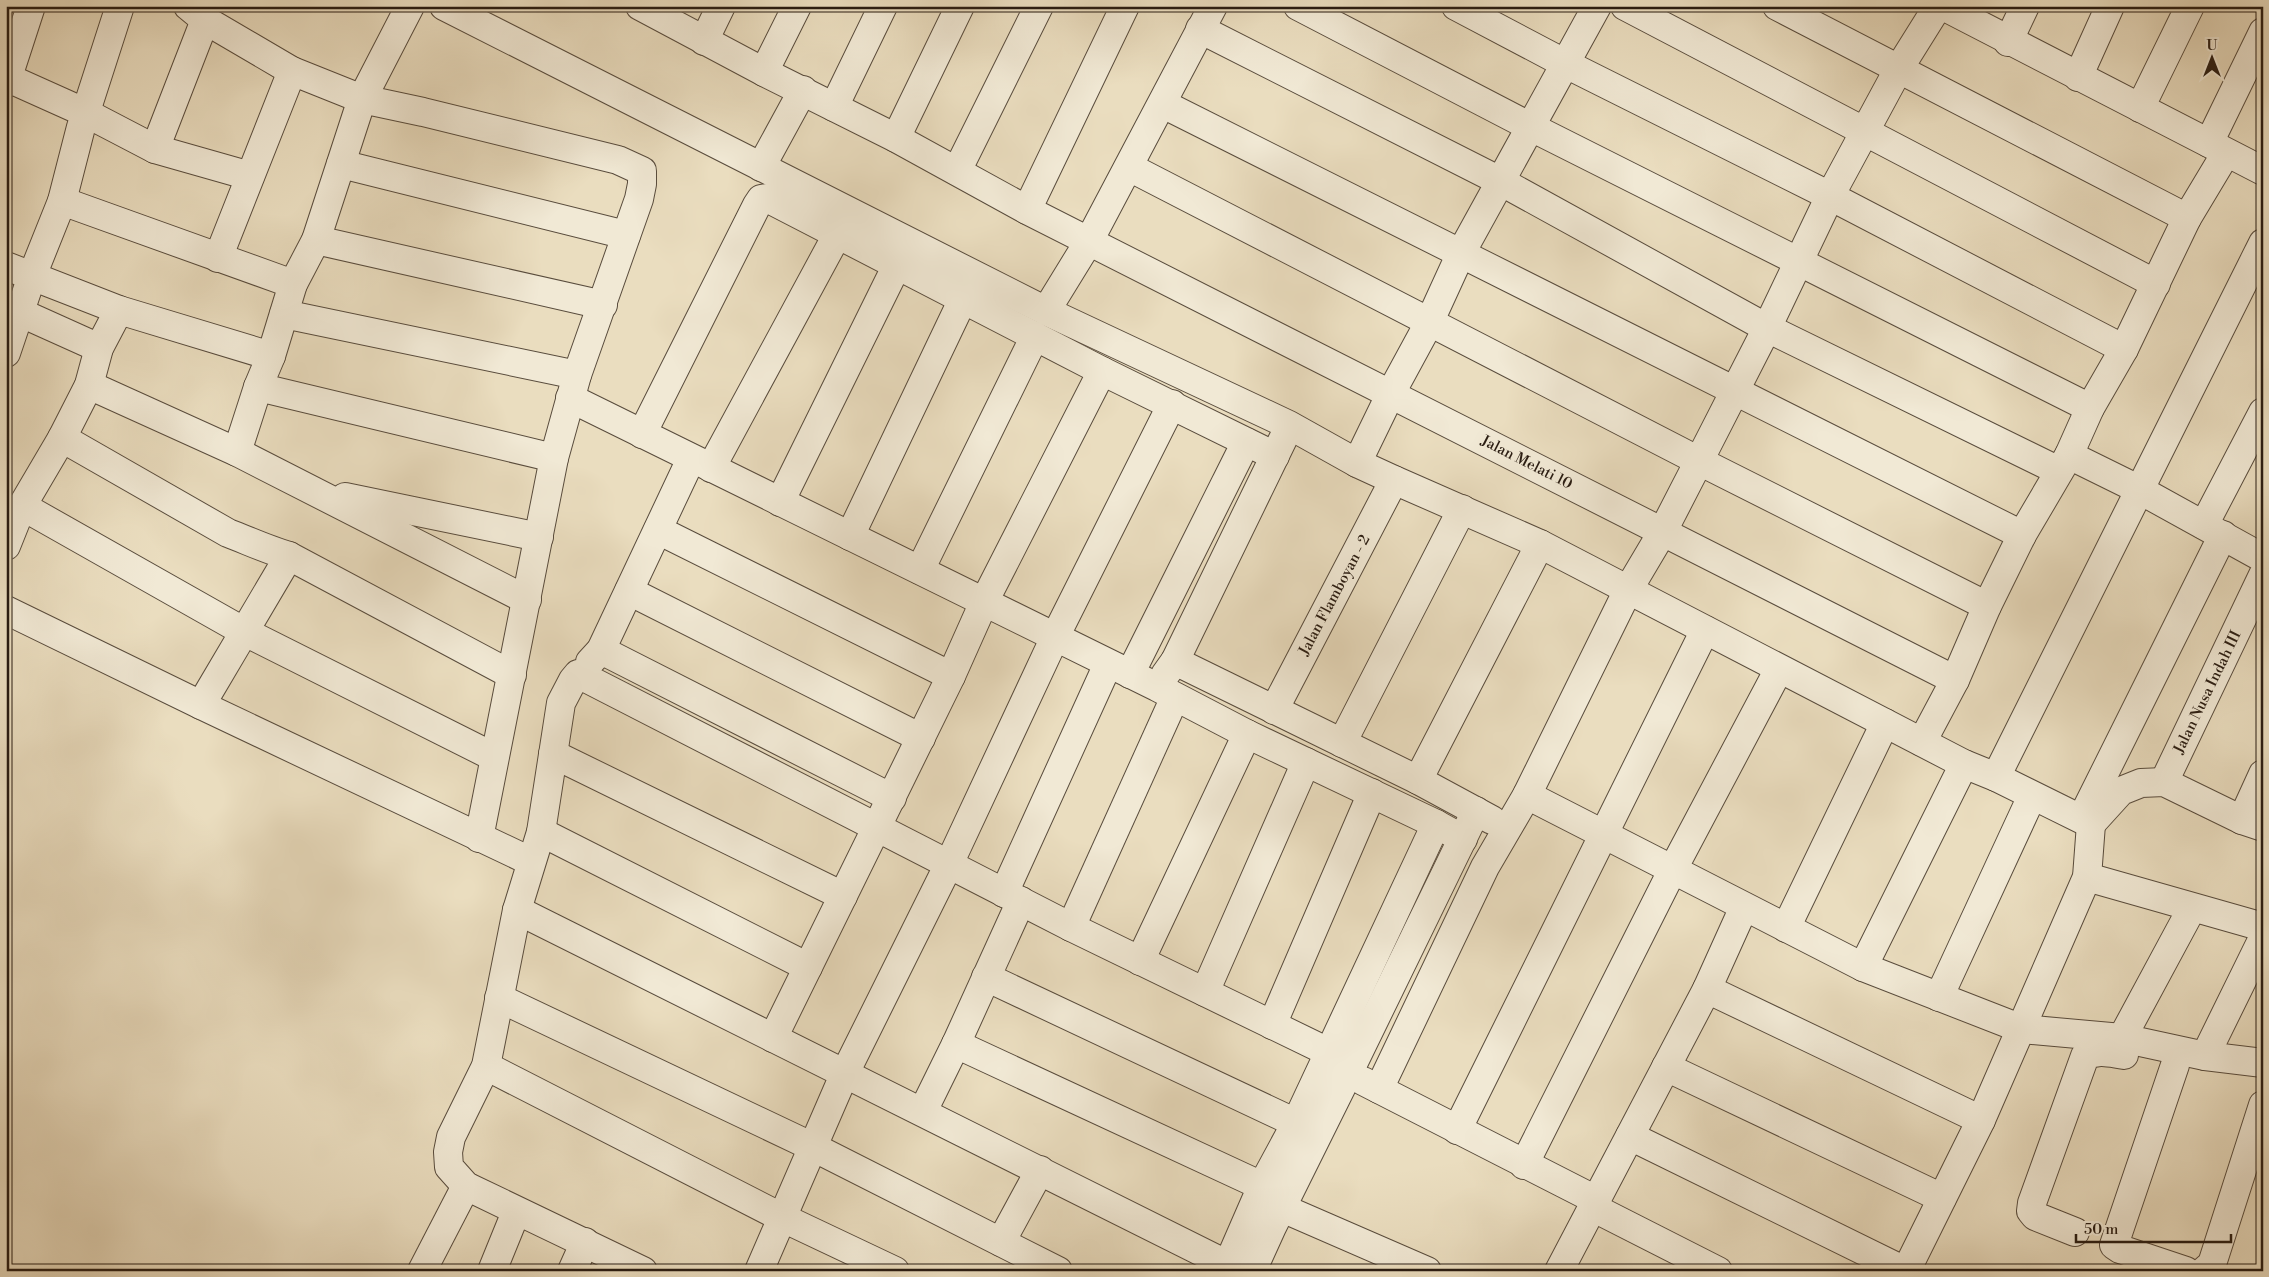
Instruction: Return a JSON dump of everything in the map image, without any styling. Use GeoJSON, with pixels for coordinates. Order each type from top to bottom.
{"type":"FeatureCollection","features":[{"type":"Feature","properties":{"kind":"street"},"geometry":{"type":"LineString","coordinates":[[31,6],[7,80],[86,113],[154,149],[250,176]]}},
{"type":"Feature","properties":{"kind":"street"},"geometry":{"type":"LineString","coordinates":[[6,352],[32,276],[62,201],[86,113],[120,6]]}},
{"type":"Feature","properties":{"kind":"street"},"geometry":{"type":"LineString","coordinates":[[237,452],[258,387],[271,356],[293,284],[316,240],[362,99],[410,6]]}},
{"type":"Feature","properties":{"kind":"street"},"geometry":{"type":"LineString","coordinates":[[444,6],[480,14],[761,167],[1046,311],[1289,424],[1357,463],[1540,544],[1964,764],[1996,777],[2086,821]]}},
{"type":"Feature","properties":{"kind":"street","name":"Jalan Melati 10"},"geometry":{"type":"LineString","coordinates":[[640,6],[764,72],[896,138],[1027,210],[1955,680]]}},
{"type":"Feature","properties":{"kind":"street"},"geometry":{"type":"LineString","coordinates":[[704,41],[721,6]]}},
{"type":"Feature","properties":{"kind":"street"},"geometry":{"type":"LineString","coordinates":[[764,72],[797,6]]}},
{"type":"Feature","properties":{"kind":"street"},"geometry":{"type":"LineString","coordinates":[[834,107],[883,6]]}},
{"type":"Feature","properties":{"kind":"street"},"geometry":{"type":"LineString","coordinates":[[896,138],[960,6]]}},
{"type":"Feature","properties":{"kind":"street"},"geometry":{"type":"LineString","coordinates":[[957,171],[1039,6]]}},
{"type":"Feature","properties":{"kind":"street"},"geometry":{"type":"LineString","coordinates":[[1027,210],[1125,6]]}},
{"type":"Feature","properties":{"kind":"street"},"geometry":{"type":"LineString","coordinates":[[1046,311],[1089,241],[1163,104],[1200,29],[1214,6]]}},
{"type":"Feature","properties":{"kind":"street"},"geometry":{"type":"LineString","coordinates":[[1298,6],[1531,127],[2090,408]]}},
{"type":"Feature","properties":{"kind":"street"},"geometry":{"type":"LineString","coordinates":[[1456,6],[1564,63],[1830,196],[2124,349]]}},
{"type":"Feature","properties":{"kind":"street"},"geometry":{"type":"LineString","coordinates":[[1357,463],[1391,393],[1429,323],[1461,253],[1564,63],[1598,6]]}},
{"type":"Feature","properties":{"kind":"street"},"geometry":{"type":"LineString","coordinates":[[1625,6],[2156,284]]}},
{"type":"Feature","properties":{"kind":"street"},"geometry":{"type":"LineString","coordinates":[[1777,6],[2187,218]]}},
{"type":"Feature","properties":{"kind":"street"},"geometry":{"type":"LineString","coordinates":[[1379,1088],[1473,893],[1506,828],[1527,796],[1628,590],[1663,531],[1699,461],[1800,262],[1830,196],[1898,70],[1938,6]]}},
{"type":"Feature","properties":{"kind":"street"},"geometry":{"type":"LineString","coordinates":[[1943,6],[2008,42],[2263,171]]}},
{"type":"Feature","properties":{"kind":"street"},"geometry":{"type":"LineString","coordinates":[[2008,42],[2025,6]]}},
{"type":"Feature","properties":{"kind":"street"},"geometry":{"type":"LineString","coordinates":[[2078,77],[2110,6]]}},
{"type":"Feature","properties":{"kind":"street"},"geometry":{"type":"LineString","coordinates":[[2140,108],[2190,6]]}},
{"type":"Feature","properties":{"kind":"street"},"geometry":{"type":"LineString","coordinates":[[154,149],[197,13],[292,71],[362,99],[618,160],[642,171],[640,192],[574,386],[554,458],[479,838]]}},
{"type":"Feature","properties":{"kind":"street"},"geometry":{"type":"LineString","coordinates":[[1200,29],[1500,181],[1767,328],[2064,463],[2138,489],[2263,558]]}},
{"type":"Feature","properties":{"kind":"street"},"geometry":{"type":"LineString","coordinates":[[1922,742],[1955,680],[1987,606],[2022,535],[2064,463],[2090,408],[2124,349],[2156,284],[2217,148],[2263,32]]}},
{"type":"Feature","properties":{"kind":"street"},"geometry":{"type":"LineString","coordinates":[[218,258],[292,71]]}},
{"type":"Feature","properties":{"kind":"street"},"geometry":{"type":"LineString","coordinates":[[761,167],[803,90]]}},
{"type":"Feature","properties":{"kind":"street"},"geometry":{"type":"LineString","coordinates":[[1163,104],[2022,535]]}},
{"type":"Feature","properties":{"kind":"street"},"geometry":{"type":"LineString","coordinates":[[341,164],[626,235]]}},
{"type":"Feature","properties":{"kind":"street"},"geometry":{"type":"LineString","coordinates":[[1129,167],[1429,323],[1987,606]]}},
{"type":"Feature","properties":{"kind":"street"},"geometry":{"type":"LineString","coordinates":[[642,434],[761,199],[767,198],[1102,371],[1275,456]]}},
{"type":"Feature","properties":{"kind":"street"},"geometry":{"type":"LineString","coordinates":[[62,201],[293,284]]}},
{"type":"Feature","properties":{"kind":"street"},"geometry":{"type":"LineString","coordinates":[[643,1271],[585,1242],[516,1212],[466,1186],[449,1167],[448,1152],[451,1137],[486,1066],[517,910],[530,861],[541,832],[561,703],[573,680],[602,650],[658,530],[701,463],[837,235]]}},
{"type":"Feature","properties":{"kind":"street"},"geometry":{"type":"LineString","coordinates":[[316,240],[603,305]]}},
{"type":"Feature","properties":{"kind":"street"},"geometry":{"type":"LineString","coordinates":[[1996,777],[2138,489],[2263,243]]}},
{"type":"Feature","properties":{"kind":"street"},"geometry":{"type":"LineString","coordinates":[[780,502],[897,265]]}},
{"type":"Feature","properties":{"kind":"street"},"geometry":{"type":"LineString","coordinates":[[6,266],[119,310],[271,356]]}},
{"type":"Feature","properties":{"kind":"street"},"geometry":{"type":"LineString","coordinates":[[850,536],[963,299]]}},
{"type":"Feature","properties":{"kind":"street"},"geometry":{"type":"LineString","coordinates":[[6,546],[22,506],[62,438],[89,385],[99,348],[119,310]]}},
{"type":"Feature","properties":{"kind":"street"},"geometry":{"type":"LineString","coordinates":[[19,312],[99,348]]}},
{"type":"Feature","properties":{"kind":"street"},"geometry":{"type":"LineString","coordinates":[[284,314],[574,386],[642,434],[1166,692],[1246,734],[1436,824],[1463,839]]}},
{"type":"Feature","properties":{"kind":"street"},"geometry":{"type":"LineString","coordinates":[[920,570],[1035,336]]}},
{"type":"Feature","properties":{"kind":"street"},"geometry":{"type":"LineString","coordinates":[[773,1038],[878,828],[951,676],[984,602],[1102,371]]}},
{"type":"Feature","properties":{"kind":"street"},"geometry":{"type":"LineString","coordinates":[[89,385],[237,452],[527,600]]}},
{"type":"Feature","properties":{"kind":"street"},"geometry":{"type":"LineString","coordinates":[[258,387],[554,458]]}},
{"type":"Feature","properties":{"kind":"street"},"geometry":{"type":"LineString","coordinates":[[759,1271],[844,1075],[948,864],[1055,637],[1172,404]]}},
{"type":"Feature","properties":{"kind":"street"},"geometry":{"type":"LineString","coordinates":[[1630,1136],[1905,1271],[1981,1120],[2022,1029],[2086,877],[2086,821],[2214,530],[2263,412]]}},
{"type":"Feature","properties":{"kind":"street"},"geometry":{"type":"LineString","coordinates":[[1071,927],[1166,692],[1175,661],[1289,424]]}},
{"type":"Feature","properties":{"kind":"street"},"geometry":{"type":"LineString","coordinates":[[62,438],[228,533],[251,541],[265,550],[289,556],[512,675]]}},
{"type":"Feature","properties":{"kind":"street"},"geometry":{"type":"LineString","coordinates":[[923,1111],[986,977],[1013,897],[1119,669],[1246,442]]}},
{"type":"Feature","properties":{"kind":"street","name":"Jalan Flamboyan - 2"},"geometry":{"type":"LineString","coordinates":[[1274,710],[1394,480]]}},
{"type":"Feature","properties":{"kind":"street"},"geometry":{"type":"LineString","coordinates":[[309,490],[539,538]]}},
{"type":"Feature","properties":{"kind":"street"},"geometry":{"type":"LineString","coordinates":[[22,506],[243,631],[494,757]]}},
{"type":"Feature","properties":{"kind":"street"},"geometry":{"type":"LineString","coordinates":[[1342,743],[1462,509]]}},
{"type":"Feature","properties":{"kind":"street"},"geometry":{"type":"LineString","coordinates":[[658,530],[951,676]]}},
{"type":"Feature","properties":{"kind":"street"},"geometry":{"type":"LineString","coordinates":[[1418,780],[1540,544]]}},
{"type":"Feature","properties":{"kind":"street"},"geometry":{"type":"LineString","coordinates":[[200,705],[289,556]]}},
{"type":"Feature","properties":{"kind":"street","name":"Jalan Nusa Indah III"},"geometry":{"type":"LineString","coordinates":[[2164,782],[2263,575]]}},
{"type":"Feature","properties":{"kind":"street"},"geometry":{"type":"LineString","coordinates":[[629,591],[921,738]]}},
{"type":"Feature","properties":{"kind":"street"},"geometry":{"type":"LineString","coordinates":[[6,610],[200,705],[530,861]]}},
{"type":"Feature","properties":{"kind":"street"},"geometry":{"type":"LineString","coordinates":[[1457,1130],[1705,630]]}},
{"type":"Feature","properties":{"kind":"street"},"geometry":{"type":"LineString","coordinates":[[602,650],[892,798]]}},
{"type":"Feature","properties":{"kind":"street"},"geometry":{"type":"LineString","coordinates":[[1175,661],[1418,780],[1506,828]]}},
{"type":"Feature","properties":{"kind":"street"},"geometry":{"type":"LineString","coordinates":[[1524,1165],[1673,869],[1779,669]]}},
{"type":"Feature","properties":{"kind":"street"},"geometry":{"type":"LineString","coordinates":[[578,674],[1071,927],[1328,1053],[1379,1088],[1718,1271]]}},
{"type":"Feature","properties":{"kind":"street"},"geometry":{"type":"LineString","coordinates":[[1786,928],[1885,723]]}},
{"type":"Feature","properties":{"kind":"street"},"geometry":{"type":"LineString","coordinates":[[1140,961],[1246,734]]}},
{"type":"Feature","properties":{"kind":"street"},"geometry":{"type":"LineString","coordinates":[[553,754],[843,896]]}},
{"type":"Feature","properties":{"kind":"street"},"geometry":{"type":"LineString","coordinates":[[1205,992],[1306,762]]}},
{"type":"Feature","properties":{"kind":"street"},"geometry":{"type":"LineString","coordinates":[[1863,967],[1964,764]]}},
{"type":"Feature","properties":{"kind":"street"},"geometry":{"type":"LineString","coordinates":[[2086,821],[2121,791],[2141,783],[2164,782],[2252,823],[2263,774]]}},
{"type":"Feature","properties":{"kind":"street"},"geometry":{"type":"LineString","coordinates":[[1272,1025],[1372,794]]}},
{"type":"Feature","properties":{"kind":"street"},"geometry":{"type":"LineString","coordinates":[[1527,796],[1602,836],[1673,869],[1709,890],[1863,967],[2022,1029],[2122,1038],[2205,1056],[2263,1063]]}},
{"type":"Feature","properties":{"kind":"street"},"geometry":{"type":"LineString","coordinates":[[1939,997],[2032,796]]}},
{"type":"Feature","properties":{"kind":"street"},"geometry":{"type":"LineString","coordinates":[[517,910],[844,1075],[923,1111],[1235,1269],[1267,1218],[1351,1069],[1476,811]]}},
{"type":"Feature","properties":{"kind":"street"},"geometry":{"type":"LineString","coordinates":[[1267,1218],[1262,1186],[1296,1123],[1436,824]]}},
{"type":"Feature","properties":{"kind":"street"},"geometry":{"type":"LineString","coordinates":[[541,832],[808,967]]}},
{"type":"Feature","properties":{"kind":"street"},"geometry":{"type":"LineString","coordinates":[[2086,877],[2263,927]]}},
{"type":"Feature","properties":{"kind":"street"},"geometry":{"type":"LineString","coordinates":[[1444,878],[1473,893]]}},
{"type":"Feature","properties":{"kind":"street"},"geometry":{"type":"LineString","coordinates":[[1559,1271],[1707,989],[1744,907]]}},
{"type":"Feature","properties":{"kind":"street"},"geometry":{"type":"LineString","coordinates":[[2122,1038],[2192,908]]}},
{"type":"Feature","properties":{"kind":"street"},"geometry":{"type":"LineString","coordinates":[[2205,1056],[2263,938]]}},
{"type":"Feature","properties":{"kind":"street"},"geometry":{"type":"LineString","coordinates":[[986,977],[1296,1123]]}},
{"type":"Feature","properties":{"kind":"street"},"geometry":{"type":"LineString","coordinates":[[1707,989],[1981,1120]]}},
{"type":"Feature","properties":{"kind":"street"},"geometry":{"type":"LineString","coordinates":[[498,998],[813,1146],[1058,1271]]}},
{"type":"Feature","properties":{"kind":"street"},"geometry":{"type":"LineString","coordinates":[[956,1044],[1262,1186]]}},
{"type":"Feature","properties":{"kind":"street"},"geometry":{"type":"LineString","coordinates":[[2075,1232],[2035,1216],[2031,1211],[2032,1203],[2086,1056],[2094,1052],[2104,1052],[2263,1082]]}},
{"type":"Feature","properties":{"kind":"street"},"geometry":{"type":"LineString","coordinates":[[2175,1065],[2114,1245],[2120,1250],[2186,1271]]}},
{"type":"Feature","properties":{"kind":"street"},"geometry":{"type":"LineString","coordinates":[[486,1066],[783,1218],[895,1271]]}},
{"type":"Feature","properties":{"kind":"street"},"geometry":{"type":"LineString","coordinates":[[1666,1067],[1942,1198]]}},
{"type":"Feature","properties":{"kind":"street"},"geometry":{"type":"LineString","coordinates":[[2204,1271],[2212,1264],[2263,1105]]}},
{"type":"Feature","properties":{"kind":"street"},"geometry":{"type":"LineString","coordinates":[[1001,1242],[1040,1170]]}},
{"type":"Feature","properties":{"kind":"street"},"geometry":{"type":"LineString","coordinates":[[422,1271],[466,1186]]}},
{"type":"Feature","properties":{"kind":"street"},"geometry":{"type":"LineString","coordinates":[[492,1271],[516,1212]]}},
{"type":"Feature","properties":{"kind":"street"},"geometry":{"type":"LineString","coordinates":[[1267,1218],[1427,1271]]}},
{"type":"Feature","properties":{"kind":"street"},"geometry":{"type":"LineString","coordinates":[[572,1271],[585,1242]]}}]}
